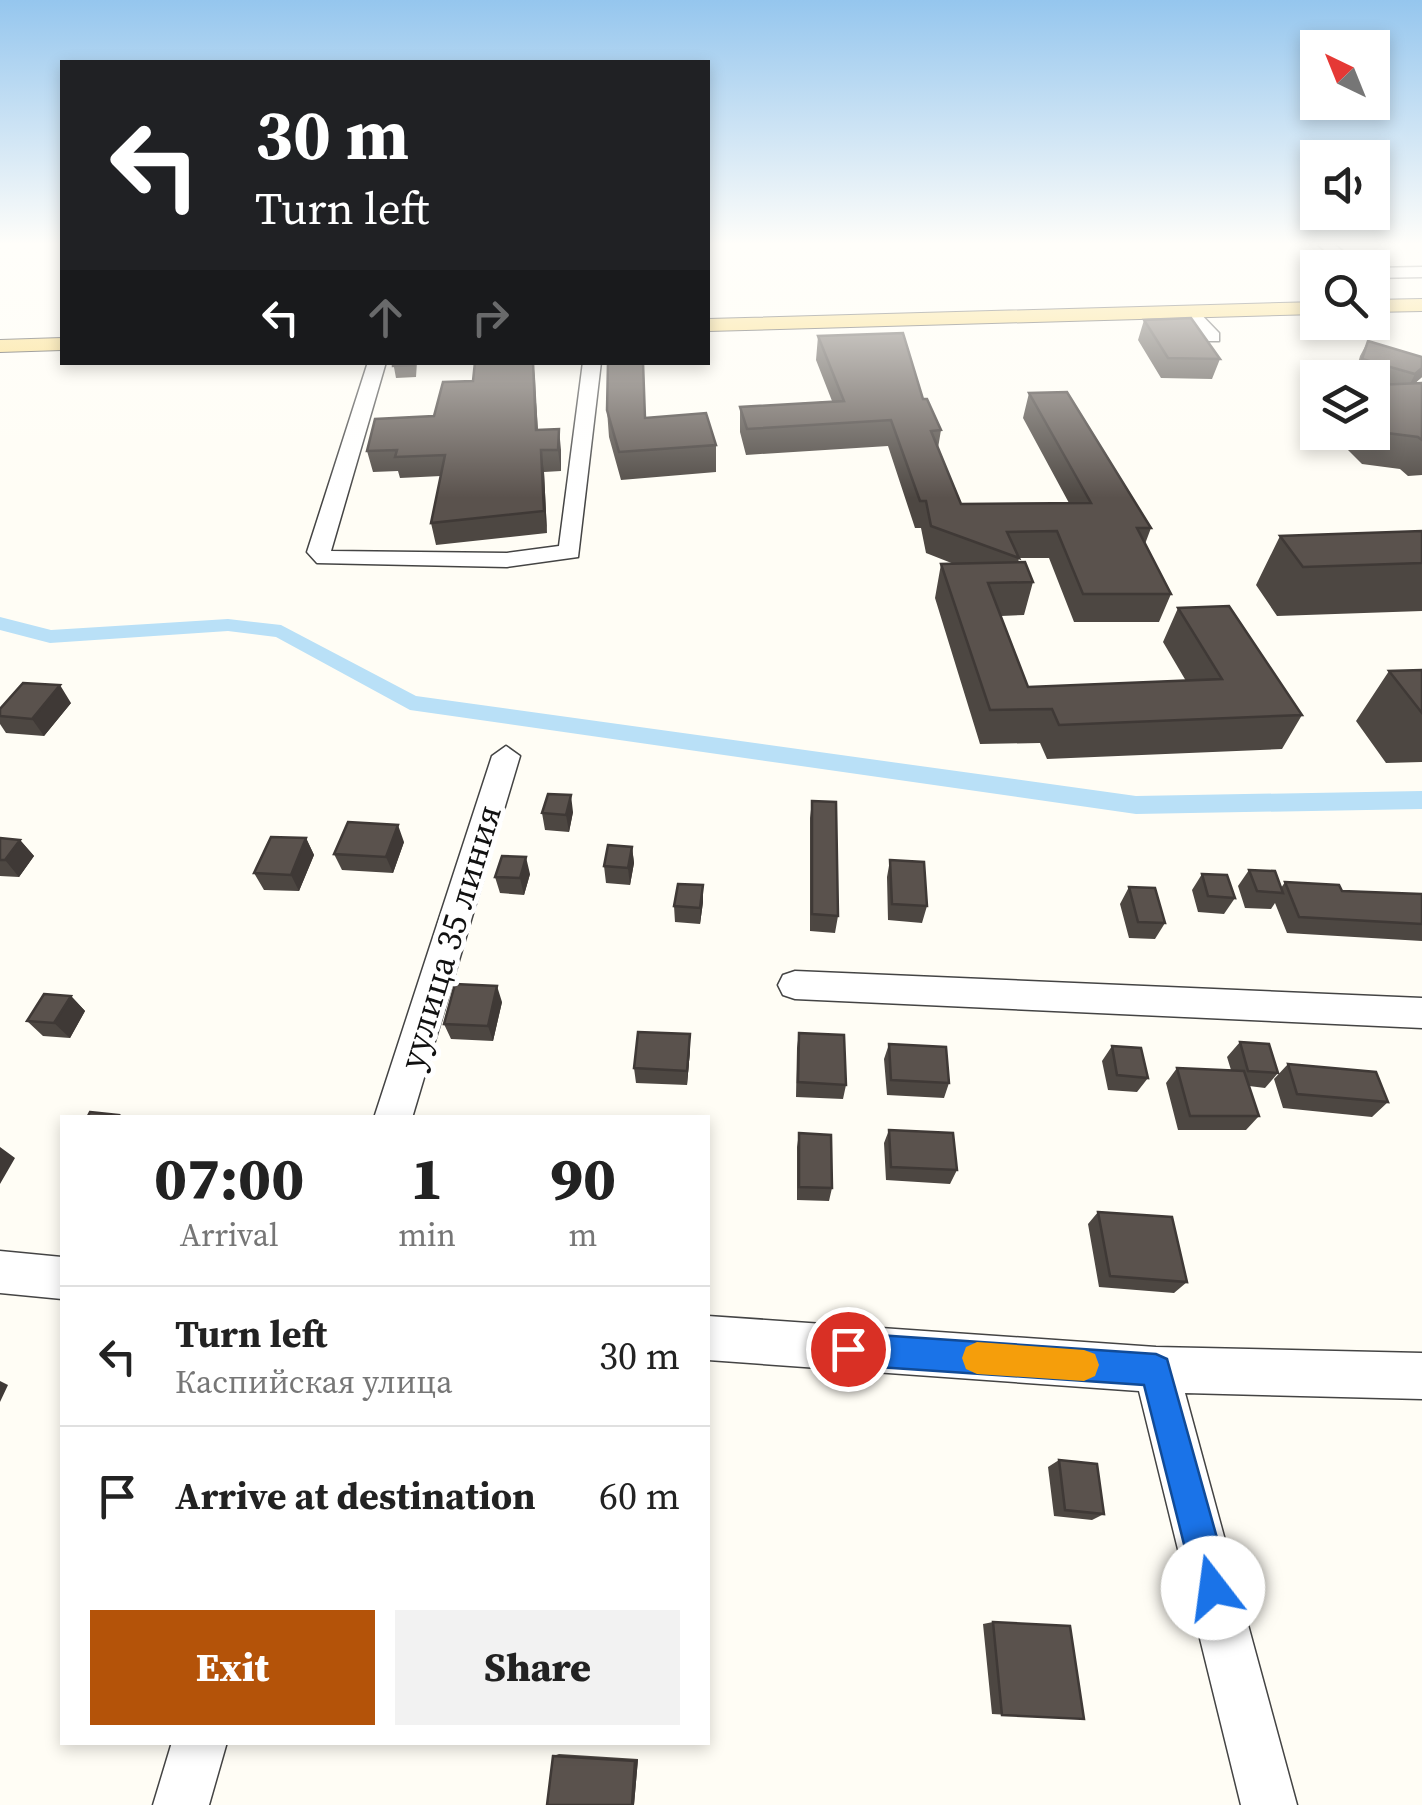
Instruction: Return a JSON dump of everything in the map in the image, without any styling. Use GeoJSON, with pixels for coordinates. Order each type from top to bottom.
{"type":"FeatureCollection","features":[{"type":"Feature","properties":{"kind":"main road"},"geometry":{"type":"LineString","coordinates":[[0,346],[60,344]]}},
{"type":"Feature","properties":{"kind":"street"},"geometry":{"type":"LineString","coordinates":[[1206,329],[1213,337]]}},
{"type":"Feature","properties":{"kind":"street"},"geometry":{"type":"LineString","coordinates":[[376,365],[319,552],[325,558],[507,560],[570,552],[592,365]]}},
{"type":"Feature","properties":{"kind":"street","name":"уулица 35 линия"},"geometry":{"type":"LineString","coordinates":[[394,1115],[506,756]]}},
{"type":"Feature","properties":{"kind":"street"},"geometry":{"type":"LineString","coordinates":[[795,985],[1422,1013]]}},
{"type":"Feature","properties":{"kind":"street"},"geometry":{"type":"LineString","coordinates":[[0,1272],[60,1278]]}},
{"type":"Feature","properties":{"kind":"street"},"geometry":{"type":"LineString","coordinates":[[710,1338],[1156,1370],[1422,1376]]}},
{"type":"Feature","properties":{"kind":"street"},"geometry":{"type":"LineString","coordinates":[[1156,1370],[1270,1805]]}},
{"type":"Feature","properties":{"kind":"street"},"geometry":{"type":"LineString","coordinates":[[181,1805],[199,1745]]}},
{"type":"Feature","properties":{"kind":"building"},"geometry":{"type":"Polygon","coordinates":[[[1150,329],[1199,329],[1220,359],[1168,358],[1150,329]]]}},
{"type":"Feature","properties":{"kind":"building"},"geometry":{"type":"Polygon","coordinates":[[[903,333],[923,399],[927,399],[941,430],[931,431],[961,504],[1091,503],[1029,393],[1067,392],[1151,528],[1137,528],[1171,594],[1083,594],[1057,531],[1007,532],[1019,558],[931,526],[926,501],[920,501],[891,420],[747,429],[740,407],[844,401],[818,336],[903,333]]]}},
{"type":"Feature","properties":{"kind":"building"},"geometry":{"type":"Polygon","coordinates":[[[1368,341],[1422,357],[1422,368],[1415,374],[1390,367],[1390,360],[1362,359],[1368,341]]]}},
{"type":"Feature","properties":{"kind":"building"},"geometry":{"type":"Polygon","coordinates":[[[475,365],[533,365],[536,430],[559,429],[558,450],[541,450],[544,511],[431,523],[445,455],[395,457],[397,450],[367,451],[375,419],[434,416],[443,382],[473,381],[475,365]]]}},
{"type":"Feature","properties":{"kind":"building"},"geometry":{"type":"Polygon","coordinates":[[[608,365],[643,365],[645,418],[706,413],[716,445],[619,452],[607,410],[608,365]]]}},
{"type":"Feature","properties":{"kind":"building"},"geometry":{"type":"Polygon","coordinates":[[[1422,383],[1422,440],[1390,433],[1390,384],[1422,383]]]}},
{"type":"Feature","properties":{"kind":"building"},"geometry":{"type":"Polygon","coordinates":[[[1422,531],[1422,563],[1303,567],[1280,536],[1422,531]]]}},
{"type":"Feature","properties":{"kind":"building"},"geometry":{"type":"Polygon","coordinates":[[[1025,562],[1033,582],[988,583],[1028,687],[1222,679],[1178,608],[1229,606],[1302,715],[1059,725],[1052,709],[990,710],[941,564],[1025,562]]]}},
{"type":"Feature","properties":{"kind":"building"},"geometry":{"type":"Polygon","coordinates":[[[1422,670],[1422,713],[1389,671],[1422,670]]]}},
{"type":"Feature","properties":{"kind":"building"},"geometry":{"type":"Polygon","coordinates":[[[23,683],[60,685],[32,719],[0,716],[0,709],[23,683]]]}},
{"type":"Feature","properties":{"kind":"building"},"geometry":{"type":"Polygon","coordinates":[[[548,794],[571,795],[566,815],[542,813],[548,794]]]}},
{"type":"Feature","properties":{"kind":"building"},"geometry":{"type":"Polygon","coordinates":[[[812,801],[836,802],[838,916],[812,914],[812,801]]]}},
{"type":"Feature","properties":{"kind":"building"},"geometry":{"type":"Polygon","coordinates":[[[348,822],[398,825],[386,857],[334,854],[348,822]]]}},
{"type":"Feature","properties":{"kind":"building"},"geometry":{"type":"Polygon","coordinates":[[[271,837],[306,838],[291,875],[254,873],[271,837]]]}},
{"type":"Feature","properties":{"kind":"building"},"geometry":{"type":"Polygon","coordinates":[[[0,838],[20,840],[5,860],[0,860],[0,838]]]}},
{"type":"Feature","properties":{"kind":"building"},"geometry":{"type":"Polygon","coordinates":[[[608,845],[632,847],[628,868],[604,866],[608,845]]]}},
{"type":"Feature","properties":{"kind":"building"},"geometry":{"type":"Polygon","coordinates":[[[502,856],[526,857],[520,878],[495,877],[502,856]]]}},
{"type":"Feature","properties":{"kind":"building"},"geometry":{"type":"Polygon","coordinates":[[[890,860],[924,862],[927,906],[892,904],[890,860]]]}},
{"type":"Feature","properties":{"kind":"building"},"geometry":{"type":"Polygon","coordinates":[[[1249,870],[1275,871],[1283,893],[1257,891],[1249,870]]]}},
{"type":"Feature","properties":{"kind":"building"},"geometry":{"type":"Polygon","coordinates":[[[1202,874],[1227,875],[1235,898],[1208,896],[1202,874]]]}},
{"type":"Feature","properties":{"kind":"building"},"geometry":{"type":"Polygon","coordinates":[[[1285,882],[1339,885],[1342,891],[1422,894],[1422,924],[1299,917],[1285,882]]]}},
{"type":"Feature","properties":{"kind":"building"},"geometry":{"type":"Polygon","coordinates":[[[678,884],[703,885],[700,908],[674,906],[678,884]]]}},
{"type":"Feature","properties":{"kind":"building"},"geometry":{"type":"Polygon","coordinates":[[[1129,887],[1155,888],[1165,923],[1138,922],[1129,887]]]}},
{"type":"Feature","properties":{"kind":"building"},"geometry":{"type":"Polygon","coordinates":[[[455,984],[497,986],[488,1026],[444,1024],[455,984]]]}},
{"type":"Feature","properties":{"kind":"building"},"geometry":{"type":"Polygon","coordinates":[[[44,994],[71,996],[54,1023],[27,1021],[44,994]]]}},
{"type":"Feature","properties":{"kind":"building"},"geometry":{"type":"Polygon","coordinates":[[[638,1032],[690,1034],[687,1071],[634,1068],[638,1032]]]}},
{"type":"Feature","properties":{"kind":"building"},"geometry":{"type":"Polygon","coordinates":[[[799,1033],[844,1035],[846,1085],[798,1082],[799,1033]]]}},
{"type":"Feature","properties":{"kind":"building"},"geometry":{"type":"Polygon","coordinates":[[[1240,1042],[1269,1044],[1278,1073],[1248,1071],[1240,1042]]]}},
{"type":"Feature","properties":{"kind":"building"},"geometry":{"type":"Polygon","coordinates":[[[889,1044],[946,1047],[949,1083],[891,1080],[889,1044]]]}},
{"type":"Feature","properties":{"kind":"building"},"geometry":{"type":"Polygon","coordinates":[[[1112,1046],[1141,1048],[1148,1078],[1117,1075],[1112,1046]]]}},
{"type":"Feature","properties":{"kind":"building"},"geometry":{"type":"Polygon","coordinates":[[[1288,1064],[1376,1072],[1388,1102],[1297,1094],[1288,1064]]]}},
{"type":"Feature","properties":{"kind":"building"},"geometry":{"type":"Polygon","coordinates":[[[1177,1068],[1244,1071],[1259,1116],[1190,1116],[1177,1068]]]}},
{"type":"Feature","properties":{"kind":"building"},"geometry":{"type":"Polygon","coordinates":[[[889,1130],[953,1133],[957,1170],[891,1167],[889,1130]]]}},
{"type":"Feature","properties":{"kind":"building"},"geometry":{"type":"Polygon","coordinates":[[[799,1133],[831,1135],[832,1188],[799,1187],[799,1133]]]}},
{"type":"Feature","properties":{"kind":"building"},"geometry":{"type":"Polygon","coordinates":[[[1098,1212],[1172,1217],[1187,1282],[1110,1276],[1098,1212]]]}},
{"type":"Feature","properties":{"kind":"building"},"geometry":{"type":"Polygon","coordinates":[[[1059,1460],[1097,1464],[1104,1514],[1065,1510],[1059,1460]]]}},
{"type":"Feature","properties":{"kind":"building"},"geometry":{"type":"Polygon","coordinates":[[[993,1622],[1070,1626],[1084,1719],[1002,1715],[993,1622]]]}},
{"type":"Feature","properties":{"kind":"building"},"geometry":{"type":"Polygon","coordinates":[[[553,1756],[635,1761],[632,1805],[547,1805],[553,1756]]]}},
{"type":"Feature","properties":{"kind":"waterway"},"geometry":{"type":"LineString","coordinates":[[0,623],[50,637],[228,625],[281,631],[410,703],[1136,805],[1422,800]]}},
{"type":"Feature","properties":{"kind":"slow traffic"},"geometry":{"type":"LineString","coordinates":[[977,1358],[1084,1365]]}},
{"type":"Feature","properties":{"kind":"route"},"geometry":{"type":"LineString","coordinates":[[848,1349],[1156,1370],[1213,1588]]}}]}
